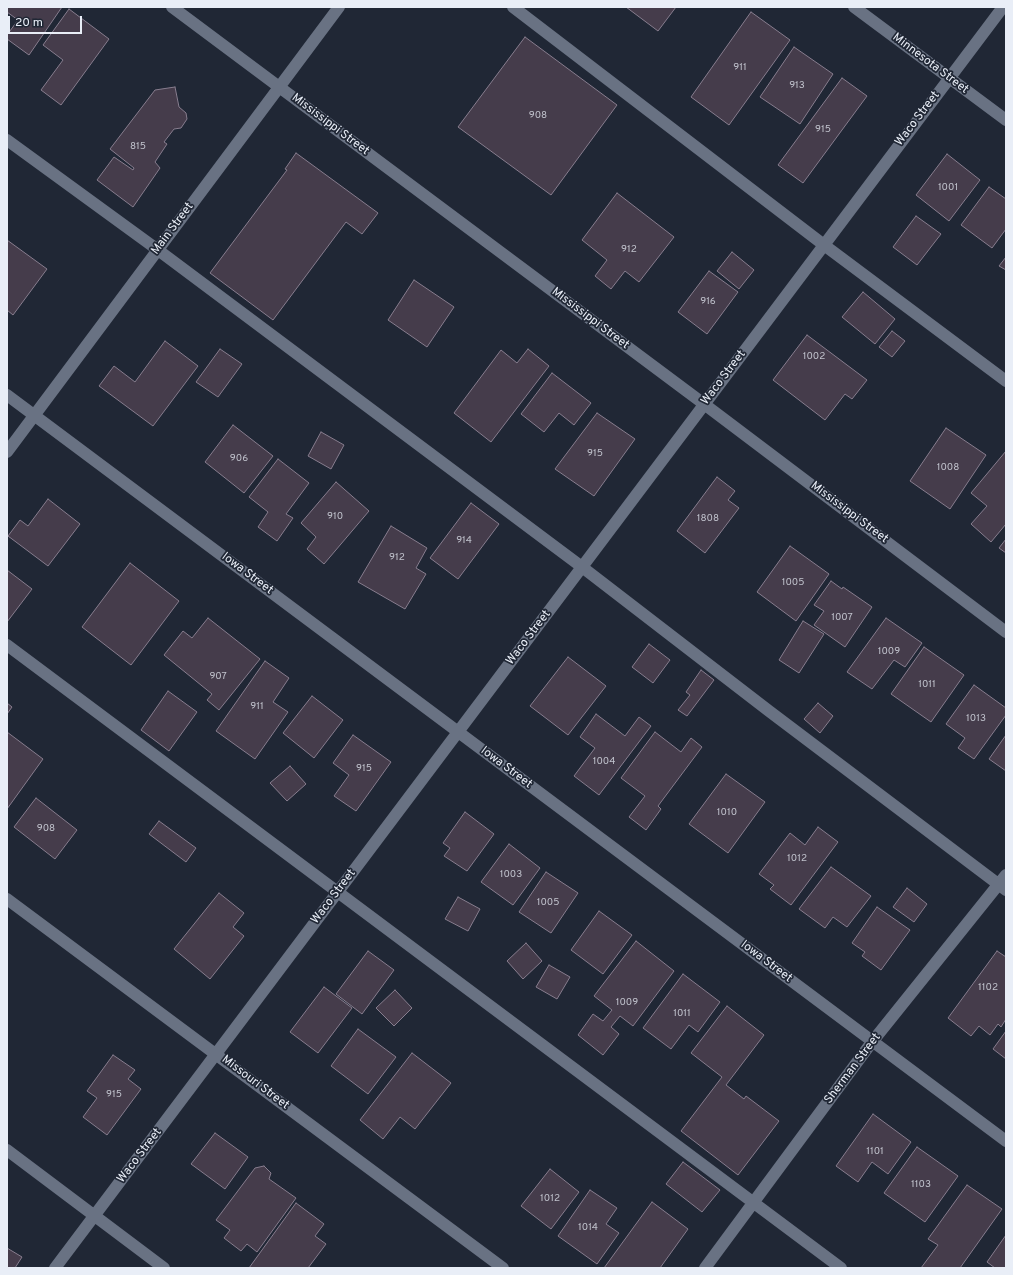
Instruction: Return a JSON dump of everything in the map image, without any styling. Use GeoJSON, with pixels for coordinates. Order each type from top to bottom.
{"type":"FeatureCollection","features":[{"type":"Feature","properties":{"kind":"street","name":"Mississippi Street"},"geometry":{"type":"LineString","coordinates":[[172,7],[704,404],[1006,632]]}},
{"type":"Feature","properties":{"kind":"street","name":"Main Street"},"geometry":{"type":"LineString","coordinates":[[7,452],[339,7]]}},
{"type":"Feature","properties":{"kind":"street"},"geometry":{"type":"LineString","coordinates":[[513,7],[824,245],[1006,381]]}},
{"type":"Feature","properties":{"kind":"street","name":"Minnesota Street"},"geometry":{"type":"LineString","coordinates":[[854,7],[1006,120]]}},
{"type":"Feature","properties":{"kind":"street","name":"Waco Street"},"geometry":{"type":"LineString","coordinates":[[56,1268],[1003,7]]}},
{"type":"Feature","properties":{"kind":"street"},"geometry":{"type":"LineString","coordinates":[[7,140],[158,250],[582,567],[776,716],[1004,883]]}},
{"type":"Feature","properties":{"kind":"street","name":"Iowa Street"},"geometry":{"type":"LineString","coordinates":[[7,395],[1006,1141]]}},
{"type":"Feature","properties":{"kind":"street"},"geometry":{"type":"LineString","coordinates":[[7,644],[842,1268]]}},
{"type":"Feature","properties":{"kind":"street","name":"Sherman Street"},"geometry":{"type":"LineString","coordinates":[[705,1268],[872,1042],[1004,883]]}},
{"type":"Feature","properties":{"kind":"street","name":"Missouri Street"},"geometry":{"type":"LineString","coordinates":[[7,899],[503,1268]]}},
{"type":"Feature","properties":{"kind":"street"},"geometry":{"type":"LineString","coordinates":[[7,1150],[164,1268]]}},
{"type":"Feature","properties":{"kind":"building"},"geometry":{"type":"Polygon","coordinates":[[[7,7],[62,7],[29,55],[7,39],[7,35],[18,20],[7,12],[7,7]]]}},
{"type":"Feature","properties":{"kind":"building"},"geometry":{"type":"Polygon","coordinates":[[[626,7],[676,7],[658,31],[626,7]]]}},
{"type":"Feature","properties":{"kind":"building"},"geometry":{"type":"Polygon","coordinates":[[[69,9],[109,39],[61,105],[41,90],[63,60],[43,45],[69,9]]]}},
{"type":"Feature","properties":{"kind":"building"},"geometry":{"type":"Polygon","coordinates":[[[751,12],[790,40],[729,125],[691,97],[751,12]]]}},
{"type":"Feature","properties":{"kind":"building"},"geometry":{"type":"Polygon","coordinates":[[[525,37],[617,105],[551,195],[458,127],[525,37]]]}},
{"type":"Feature","properties":{"kind":"building"},"geometry":{"type":"Polygon","coordinates":[[[794,47],[833,74],[800,124],[760,97],[794,47]]]}},
{"type":"Feature","properties":{"kind":"building"},"geometry":{"type":"Polygon","coordinates":[[[842,78],[867,96],[803,183],[778,165],[842,78]]]}},
{"type":"Feature","properties":{"kind":"building"},"geometry":{"type":"Polygon","coordinates":[[[175,87],[179,107],[186,113],[187,119],[181,128],[174,129],[164,142],[167,144],[155,162],[160,168],[133,207],[97,180],[114,157],[133,170],[134,168],[110,149],[155,90],[175,87]]]}},
{"type":"Feature","properties":{"kind":"building"},"geometry":{"type":"Polygon","coordinates":[[[296,153],[378,213],[362,234],[346,222],[273,320],[210,273],[287,170],[285,169],[296,153]]]}},
{"type":"Feature","properties":{"kind":"building"},"geometry":{"type":"Polygon","coordinates":[[[947,154],[980,180],[949,221],[916,195],[947,154]]]}},
{"type":"Feature","properties":{"kind":"building"},"geometry":{"type":"Polygon","coordinates":[[[989,187],[1006,199],[1006,229],[992,248],[961,225],[989,187]]]}},
{"type":"Feature","properties":{"kind":"building"},"geometry":{"type":"Polygon","coordinates":[[[617,193],[674,237],[639,282],[625,271],[611,289],[595,276],[607,260],[582,240],[617,193]]]}},
{"type":"Feature","properties":{"kind":"building"},"geometry":{"type":"Polygon","coordinates":[[[916,216],[941,234],[917,265],[893,247],[916,216]]]}},
{"type":"Feature","properties":{"kind":"building"},"geometry":{"type":"Polygon","coordinates":[[[7,240],[47,269],[13,315],[7,310],[7,240]]]}},
{"type":"Feature","properties":{"kind":"building"},"geometry":{"type":"Polygon","coordinates":[[[732,252],[754,270],[739,289],[717,271],[732,252]]]}},
{"type":"Feature","properties":{"kind":"building"},"geometry":{"type":"Polygon","coordinates":[[[1006,257],[1006,270],[999,266],[1006,257]]]}},
{"type":"Feature","properties":{"kind":"building"},"geometry":{"type":"Polygon","coordinates":[[[709,271],[738,292],[707,334],[678,312],[709,271]]]}},
{"type":"Feature","properties":{"kind":"building"},"geometry":{"type":"Polygon","coordinates":[[[414,280],[454,307],[427,347],[388,320],[414,280]]]}},
{"type":"Feature","properties":{"kind":"building"},"geometry":{"type":"Polygon","coordinates":[[[863,292],[895,319],[875,344],[842,317],[863,292]]]}},
{"type":"Feature","properties":{"kind":"building"},"geometry":{"type":"Polygon","coordinates":[[[892,331],[905,341],[892,357],[879,347],[892,331]]]}},
{"type":"Feature","properties":{"kind":"building"},"geometry":{"type":"Polygon","coordinates":[[[807,335],[867,380],[852,399],[845,394],[825,420],[773,380],[807,335]]]}},
{"type":"Feature","properties":{"kind":"building"},"geometry":{"type":"Polygon","coordinates":[[[165,341],[198,366],[153,426],[99,386],[114,366],[135,382],[165,341]]]}},
{"type":"Feature","properties":{"kind":"building"},"geometry":{"type":"Polygon","coordinates":[[[220,349],[242,364],[218,397],[196,382],[220,349]]]}},
{"type":"Feature","properties":{"kind":"building"},"geometry":{"type":"Polygon","coordinates":[[[528,349],[549,366],[491,442],[454,413],[501,350],[517,363],[528,349]]]}},
{"type":"Feature","properties":{"kind":"building"},"geometry":{"type":"Polygon","coordinates":[[[552,373],[591,403],[574,425],[559,413],[544,432],[521,414],[552,373]]]}},
{"type":"Feature","properties":{"kind":"building"},"geometry":{"type":"Polygon","coordinates":[[[597,413],[635,439],[594,496],[555,469],[597,413]]]}},
{"type":"Feature","properties":{"kind":"building"},"geometry":{"type":"Polygon","coordinates":[[[233,425],[273,456],[244,493],[205,462],[233,425]]]}},
{"type":"Feature","properties":{"kind":"building"},"geometry":{"type":"Polygon","coordinates":[[[946,428],[986,455],[950,509],[910,481],[946,428]]]}},
{"type":"Feature","properties":{"kind":"building"},"geometry":{"type":"Polygon","coordinates":[[[321,432],[344,445],[331,469],[308,456],[321,432]]]}},
{"type":"Feature","properties":{"kind":"building"},"geometry":{"type":"Polygon","coordinates":[[[1006,451],[1006,524],[991,542],[971,524],[987,506],[971,493],[1006,451]]]}},
{"type":"Feature","properties":{"kind":"building"},"geometry":{"type":"Polygon","coordinates":[[[278,459],[309,483],[286,514],[293,518],[277,541],[258,527],[268,512],[249,497],[278,459]]]}},
{"type":"Feature","properties":{"kind":"building"},"geometry":{"type":"Polygon","coordinates":[[[717,477],[735,491],[728,500],[739,508],[705,553],[677,531],[717,477]]]}},
{"type":"Feature","properties":{"kind":"building"},"geometry":{"type":"Polygon","coordinates":[[[336,482],[369,511],[324,564],[307,549],[316,537],[301,523],[336,482]]]}},
{"type":"Feature","properties":{"kind":"building"},"geometry":{"type":"Polygon","coordinates":[[[48,499],[80,524],[48,566],[8,536],[20,520],[28,526],[48,499]]]}},
{"type":"Feature","properties":{"kind":"building"},"geometry":{"type":"Polygon","coordinates":[[[471,503],[499,524],[458,579],[430,558],[471,503]]]}},
{"type":"Feature","properties":{"kind":"building"},"geometry":{"type":"Polygon","coordinates":[[[391,526],[427,548],[416,568],[426,574],[405,609],[358,582],[391,526]]]}},
{"type":"Feature","properties":{"kind":"building"},"geometry":{"type":"Polygon","coordinates":[[[1006,539],[1006,553],[999,548],[1006,539]]]}},
{"type":"Feature","properties":{"kind":"building"},"geometry":{"type":"Polygon","coordinates":[[[790,546],[829,574],[796,621],[757,592],[790,546]]]}},
{"type":"Feature","properties":{"kind":"building"},"geometry":{"type":"Polygon","coordinates":[[[130,563],[179,601],[131,665],[82,627],[130,563]]]}},
{"type":"Feature","properties":{"kind":"building"},"geometry":{"type":"Polygon","coordinates":[[[7,570],[32,589],[7,622],[7,570]]]}},
{"type":"Feature","properties":{"kind":"building"},"geometry":{"type":"Polygon","coordinates":[[[831,581],[842,589],[843,587],[872,607],[845,647],[814,625],[824,611],[814,605],[831,581]]]}},
{"type":"Feature","properties":{"kind":"building"},"geometry":{"type":"Polygon","coordinates":[[[208,618],[260,659],[219,710],[207,700],[212,694],[164,655],[183,631],[192,638],[208,618]]]}},
{"type":"Feature","properties":{"kind":"building"},"geometry":{"type":"Polygon","coordinates":[[[886,618],[922,643],[905,667],[894,660],[872,689],[847,672],[886,618]]]}},
{"type":"Feature","properties":{"kind":"building"},"geometry":{"type":"Polygon","coordinates":[[[803,621],[824,634],[799,673],[779,660],[803,621]]]}},
{"type":"Feature","properties":{"kind":"building"},"geometry":{"type":"Polygon","coordinates":[[[649,644],[670,660],[653,683],[632,667],[649,644]]]}},
{"type":"Feature","properties":{"kind":"building"},"geometry":{"type":"Polygon","coordinates":[[[924,647],[964,675],[931,722],[891,694],[924,647]]]}},
{"type":"Feature","properties":{"kind":"building"},"geometry":{"type":"Polygon","coordinates":[[[568,657],[606,686],[568,735],[530,706],[568,657]]]}},
{"type":"Feature","properties":{"kind":"building"},"geometry":{"type":"Polygon","coordinates":[[[265,661],[289,678],[273,702],[288,712],[255,759],[216,731],[265,661]]]}},
{"type":"Feature","properties":{"kind":"building"},"geometry":{"type":"Polygon","coordinates":[[[701,670],[714,680],[687,716],[678,710],[690,695],[686,692],[701,670]]]}},
{"type":"Feature","properties":{"kind":"building"},"geometry":{"type":"Polygon","coordinates":[[[974,685],[1006,708],[1006,715],[974,759],[958,748],[965,738],[946,724],[974,685]]]}},
{"type":"Feature","properties":{"kind":"building"},"geometry":{"type":"Polygon","coordinates":[[[168,691],[197,712],[169,751],[141,730],[168,691]]]}},
{"type":"Feature","properties":{"kind":"building"},"geometry":{"type":"Polygon","coordinates":[[[312,696],[343,720],[314,758],[283,733],[312,696]]]}},
{"type":"Feature","properties":{"kind":"building"},"geometry":{"type":"Polygon","coordinates":[[[7,703],[12,707],[7,714],[7,703]]]}},
{"type":"Feature","properties":{"kind":"building"},"geometry":{"type":"Polygon","coordinates":[[[818,703],[833,716],[820,733],[804,719],[818,703]]]}},
{"type":"Feature","properties":{"kind":"building"},"geometry":{"type":"Polygon","coordinates":[[[596,714],[625,736],[639,717],[651,726],[599,795],[574,776],[595,748],[580,737],[596,714]]]}},
{"type":"Feature","properties":{"kind":"building"},"geometry":{"type":"Polygon","coordinates":[[[7,732],[43,759],[7,809],[7,732]]]}},
{"type":"Feature","properties":{"kind":"building"},"geometry":{"type":"Polygon","coordinates":[[[655,732],[681,752],[691,738],[702,747],[658,806],[661,809],[646,830],[629,817],[645,796],[621,778],[655,732]]]}},
{"type":"Feature","properties":{"kind":"building"},"geometry":{"type":"Polygon","coordinates":[[[353,735],[391,762],[356,811],[334,796],[349,775],[333,763],[353,735]]]}},
{"type":"Feature","properties":{"kind":"building"},"geometry":{"type":"Polygon","coordinates":[[[1006,735],[1006,771],[989,759],[1006,735]]]}},
{"type":"Feature","properties":{"kind":"building"},"geometry":{"type":"Polygon","coordinates":[[[290,766],[306,784],[287,801],[270,783],[290,766]]]}},
{"type":"Feature","properties":{"kind":"building"},"geometry":{"type":"Polygon","coordinates":[[[726,774],[765,802],[728,853],[689,824],[726,774]]]}},
{"type":"Feature","properties":{"kind":"building"},"geometry":{"type":"Polygon","coordinates":[[[36,798],[77,830],[55,859],[14,827],[36,798]]]}},
{"type":"Feature","properties":{"kind":"building"},"geometry":{"type":"Polygon","coordinates":[[[465,812],[494,834],[467,871],[444,856],[450,848],[443,843],[465,812]]]}},
{"type":"Feature","properties":{"kind":"building"},"geometry":{"type":"Polygon","coordinates":[[[159,821],[196,848],[186,862],[149,834],[159,821]]]}},
{"type":"Feature","properties":{"kind":"building"},"geometry":{"type":"Polygon","coordinates":[[[818,827],[838,842],[791,905],[770,889],[774,885],[759,874],[790,833],[805,845],[818,827]]]}},
{"type":"Feature","properties":{"kind":"building"},"geometry":{"type":"Polygon","coordinates":[[[509,844],[540,868],[513,905],[481,882],[509,844]]]}},
{"type":"Feature","properties":{"kind":"building"},"geometry":{"type":"Polygon","coordinates":[[[831,867],[871,896],[847,927],[833,917],[825,928],[799,909],[831,867]]]}},
{"type":"Feature","properties":{"kind":"building"},"geometry":{"type":"Polygon","coordinates":[[[546,872],[578,893],[551,933],[519,912],[546,872]]]}},
{"type":"Feature","properties":{"kind":"building"},"geometry":{"type":"Polygon","coordinates":[[[907,888],[927,904],[914,922],[893,907],[907,888]]]}},
{"type":"Feature","properties":{"kind":"building"},"geometry":{"type":"Polygon","coordinates":[[[219,893],[244,913],[233,927],[244,936],[210,979],[174,949],[219,893]]]}},
{"type":"Feature","properties":{"kind":"building"},"geometry":{"type":"Polygon","coordinates":[[[458,897],[480,909],[468,931],[445,919],[458,897]]]}},
{"type":"Feature","properties":{"kind":"building"},"geometry":{"type":"Polygon","coordinates":[[[877,907],[910,930],[881,970],[862,956],[865,952],[852,943],[877,907]]]}},
{"type":"Feature","properties":{"kind":"building"},"geometry":{"type":"Polygon","coordinates":[[[599,911],[632,935],[603,974],[571,950],[599,911]]]}},
{"type":"Feature","properties":{"kind":"building"},"geometry":{"type":"Polygon","coordinates":[[[636,941],[674,971],[633,1026],[620,1016],[611,1027],[619,1034],[603,1055],[578,1035],[593,1014],[603,1021],[612,1010],[594,996],[636,941]]]}},
{"type":"Feature","properties":{"kind":"building"},"geometry":{"type":"Polygon","coordinates":[[[526,943],[542,961],[523,979],[507,961],[526,943]]]}},
{"type":"Feature","properties":{"kind":"building"},"geometry":{"type":"Polygon","coordinates":[[[368,951],[394,970],[362,1014],[336,994],[368,951]]]}},
{"type":"Feature","properties":{"kind":"building"},"geometry":{"type":"Polygon","coordinates":[[[997,951],[1006,957],[1006,1019],[1001,1027],[998,1024],[990,1035],[979,1026],[971,1036],[948,1018],[997,951]]]}},
{"type":"Feature","properties":{"kind":"building"},"geometry":{"type":"Polygon","coordinates":[[[549,965],[570,977],[557,999],[536,987],[549,965]]]}},
{"type":"Feature","properties":{"kind":"building"},"geometry":{"type":"Polygon","coordinates":[[[683,974],[720,1002],[698,1032],[689,1025],[671,1049],[643,1028],[683,974]]]}},
{"type":"Feature","properties":{"kind":"building"},"geometry":{"type":"Polygon","coordinates":[[[324,987],[352,1008],[318,1053],[290,1032],[324,987]]]}},
{"type":"Feature","properties":{"kind":"building"},"geometry":{"type":"Polygon","coordinates":[[[395,990],[412,1008],[394,1026],[376,1008],[395,990]]]}},
{"type":"Feature","properties":{"kind":"building"},"geometry":{"type":"Polygon","coordinates":[[[727,1006],[764,1035],[726,1085],[744,1099],[746,1096],[779,1121],[738,1175],[681,1131],[722,1077],[691,1053],[727,1006]]]}},
{"type":"Feature","properties":{"kind":"building"},"geometry":{"type":"Polygon","coordinates":[[[358,1029],[396,1057],[368,1094],[331,1066],[358,1029]]]}},
{"type":"Feature","properties":{"kind":"building"},"geometry":{"type":"Polygon","coordinates":[[[1006,1031],[1006,1059],[993,1049],[1006,1031]]]}},
{"type":"Feature","properties":{"kind":"building"},"geometry":{"type":"Polygon","coordinates":[[[412,1053],[451,1083],[415,1129],[400,1117],[383,1139],[360,1120],[412,1053]]]}},
{"type":"Feature","properties":{"kind":"building"},"geometry":{"type":"Polygon","coordinates":[[[113,1055],[135,1070],[128,1079],[141,1089],[107,1135],[83,1117],[97,1098],[87,1091],[113,1055]]]}},
{"type":"Feature","properties":{"kind":"building"},"geometry":{"type":"Polygon","coordinates":[[[873,1114],[911,1142],[888,1174],[872,1162],[858,1182],[836,1166],[873,1114]]]}},
{"type":"Feature","properties":{"kind":"building"},"geometry":{"type":"Polygon","coordinates":[[[215,1133],[248,1157],[225,1189],[191,1164],[215,1133]]]}},
{"type":"Feature","properties":{"kind":"building"},"geometry":{"type":"Polygon","coordinates":[[[917,1147],[958,1176],[925,1222],[884,1193],[917,1147]]]}},
{"type":"Feature","properties":{"kind":"building"},"geometry":{"type":"Polygon","coordinates":[[[683,1162],[720,1190],[702,1212],[666,1184],[683,1162]]]}},
{"type":"Feature","properties":{"kind":"building"},"geometry":{"type":"Polygon","coordinates":[[[264,1166],[271,1173],[269,1179],[296,1198],[257,1252],[247,1244],[241,1251],[224,1238],[230,1230],[216,1220],[255,1168],[264,1166]]]}},
{"type":"Feature","properties":{"kind":"building"},"geometry":{"type":"Polygon","coordinates":[[[550,1169],[579,1192],[551,1229],[521,1206],[550,1169]]]}},
{"type":"Feature","properties":{"kind":"building"},"geometry":{"type":"Polygon","coordinates":[[[967,1185],[1002,1209],[960,1268],[921,1268],[938,1245],[928,1239],[967,1185]]]}},
{"type":"Feature","properties":{"kind":"building"},"geometry":{"type":"Polygon","coordinates":[[[590,1190],[617,1208],[606,1224],[619,1233],[597,1264],[558,1236],[590,1190]]]}},
{"type":"Feature","properties":{"kind":"building"},"geometry":{"type":"Polygon","coordinates":[[[652,1202],[688,1229],[660,1268],[604,1268],[652,1202]]]}},
{"type":"Feature","properties":{"kind":"building"},"geometry":{"type":"Polygon","coordinates":[[[296,1203],[324,1224],[315,1236],[326,1244],[308,1268],[249,1268],[296,1203]]]}},
{"type":"Feature","properties":{"kind":"building"},"geometry":{"type":"Polygon","coordinates":[[[1006,1235],[1006,1268],[995,1268],[987,1262],[1006,1235]]]}},
{"type":"Feature","properties":{"kind":"building"},"geometry":{"type":"Polygon","coordinates":[[[7,1248],[22,1257],[15,1268],[7,1268],[7,1248]]]}}]}
